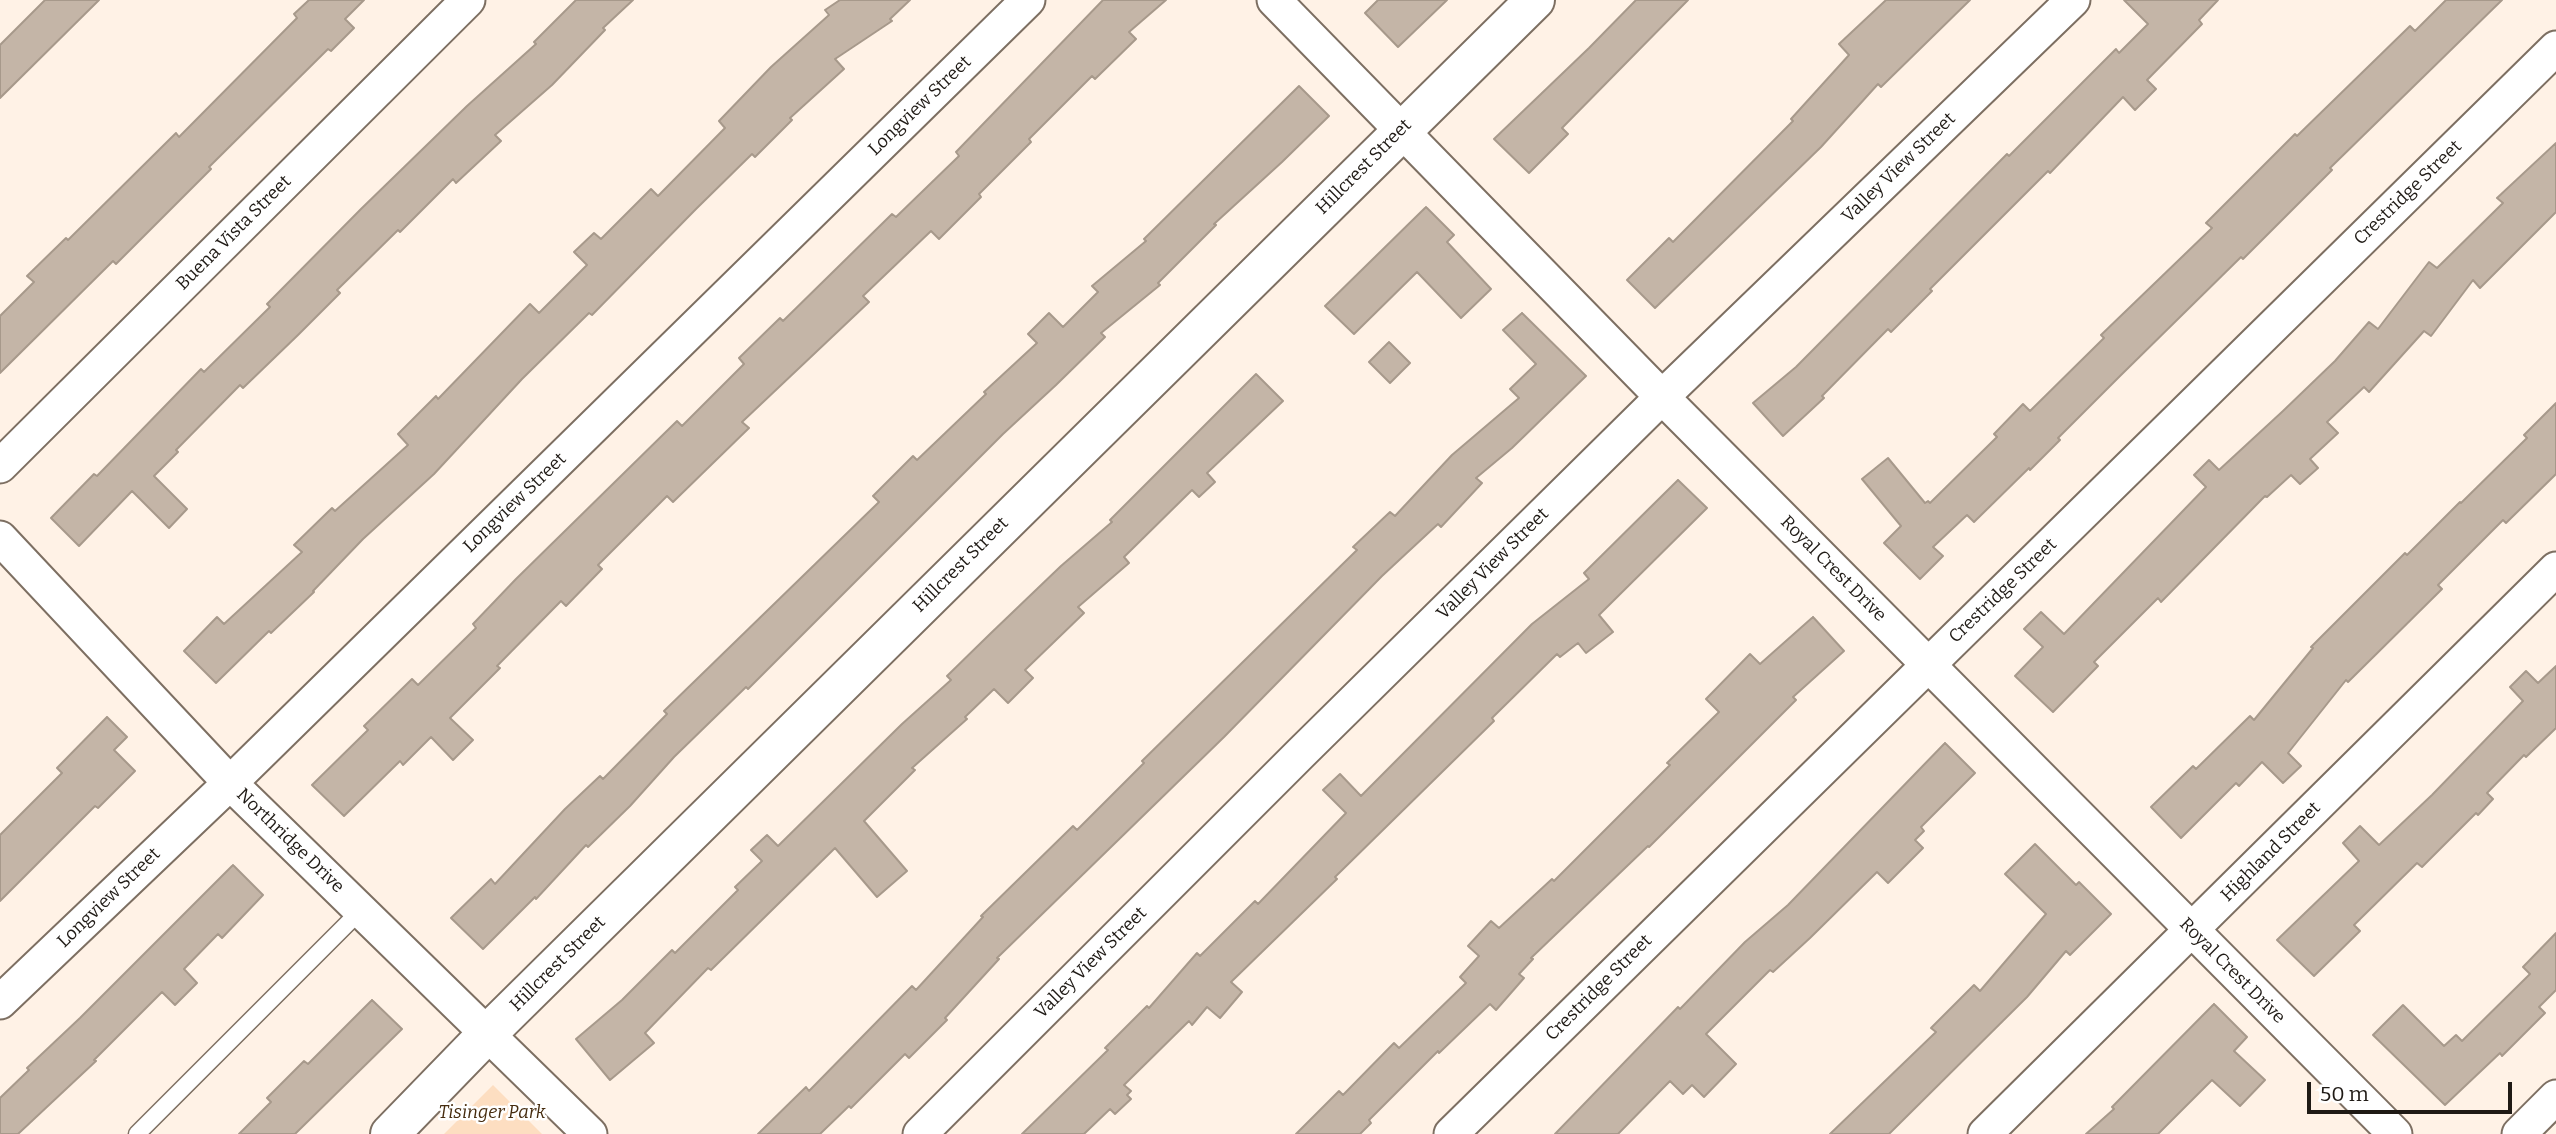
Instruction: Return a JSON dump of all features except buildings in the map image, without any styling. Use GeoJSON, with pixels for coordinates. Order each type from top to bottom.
{"type":"FeatureCollection","features":[{"type":"Feature","properties":{"kind":"street","name":"Buena Vista Street"},"geometry":{"type":"LineString","coordinates":[[0,466],[468,0]]}},
{"type":"Feature","properties":{"kind":"street","name":"Longview Street"},"geometry":{"type":"LineString","coordinates":[[0,1002],[230,783],[1028,0]]}},
{"type":"Feature","properties":{"kind":"street","name":"Royal Crest Drive"},"geometry":{"type":"LineString","coordinates":[[1274,0],[1662,397],[2395,1134]]}},
{"type":"Feature","properties":{"kind":"street","name":"Hillcrest Street"},"geometry":{"type":"LineString","coordinates":[[390,1134],[488,1033],[1535,0]]}},
{"type":"Feature","properties":{"kind":"street","name":"Valley View Street"},"geometry":{"type":"LineString","coordinates":[[920,1134],[1662,397],[2073,0]]}},
{"type":"Feature","properties":{"kind":"street","name":"Crestridge Street"},"geometry":{"type":"LineString","coordinates":[[1451,1134],[2556,48]]}},
{"type":"Feature","properties":{"kind":"street","name":"Northridge Drive"},"geometry":{"type":"LineString","coordinates":[[0,538],[230,783],[590,1134]]}},
{"type":"Feature","properties":{"kind":"street","name":"Highland Street"},"geometry":{"type":"LineString","coordinates":[[1986,1134],[2556,569]]}},
{"type":"Feature","properties":{"kind":"street"},"geometry":{"type":"LineString","coordinates":[[2519,1134],[2556,1097]]}},
{"type":"Feature","properties":{"kind":"lane"},"geometry":{"type":"LineString","coordinates":[[136,1134],[361,910]]}},
{"type":"Feature","properties":{"kind":"green space","name":"Tisinger Park"},"geometry":{"type":"Polygon","coordinates":[[[493,1085],[542,1134],[444,1134],[493,1085]]]}}]}
